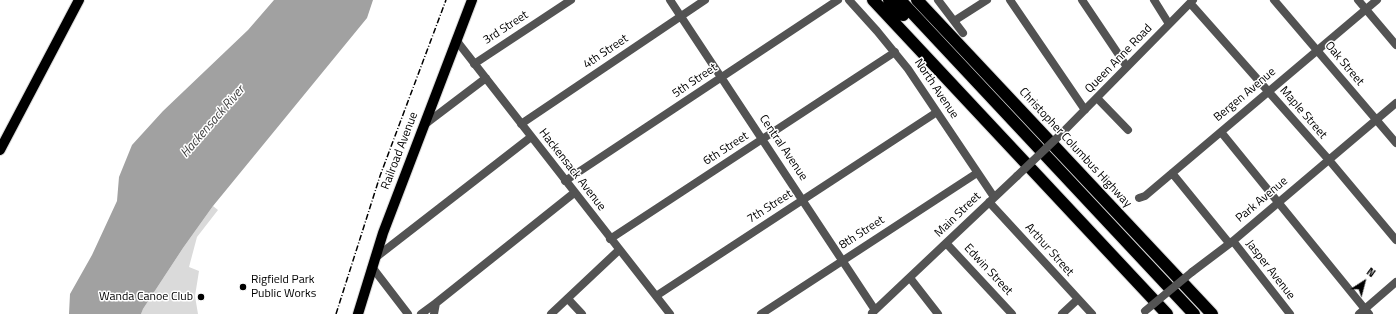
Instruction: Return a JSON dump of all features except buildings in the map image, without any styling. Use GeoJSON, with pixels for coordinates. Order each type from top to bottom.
{"type":"FeatureCollection","features":[{"type":"Feature","properties":{"kind":"highway"},"geometry":{"type":"LineString","coordinates":[[873,0],[1167,314]]}},
{"type":"Feature","properties":{"kind":"highway"},"geometry":{"type":"LineString","coordinates":[[889,0],[1182,314]]}},
{"type":"Feature","properties":{"kind":"highway"},"geometry":{"type":"LineString","coordinates":[[900,0],[1194,314]]}},
{"type":"Feature","properties":{"kind":"highway","name":"Christopher Columbus Highway"},"geometry":{"type":"LineString","coordinates":[[917,0],[1212,314]]}},
{"type":"Feature","properties":{"kind":"main road"},"geometry":{"type":"LineString","coordinates":[[0,150],[79,0]]}},
{"type":"Feature","properties":{"kind":"main road","name":"Railroad Avenue"},"geometry":{"type":"LineString","coordinates":[[358,314],[383,233],[472,0]]}},
{"type":"Feature","properties":{"kind":"street","name":"3rd Street"},"geometry":{"type":"LineString","coordinates":[[474,64],[571,0]]}},
{"type":"Feature","properties":{"kind":"street","name":"Central Avenue"},"geometry":{"type":"LineString","coordinates":[[670,0],[843,260],[874,312]]}},
{"type":"Feature","properties":{"kind":"street","name":"4th Street"},"geometry":{"type":"LineString","coordinates":[[521,124],[705,0]]}},
{"type":"Feature","properties":{"kind":"street","name":"5th Street"},"geometry":{"type":"LineString","coordinates":[[565,181],[838,0]]}},
{"type":"Feature","properties":{"kind":"street","name":"North Avenue"},"geometry":{"type":"LineString","coordinates":[[849,0],[896,52],[938,112],[992,199]]}},
{"type":"Feature","properties":{"kind":"street"},"geometry":{"type":"LineString","coordinates":[[938,0],[963,33]]}},
{"type":"Feature","properties":{"kind":"street"},"geometry":{"type":"LineString","coordinates":[[954,21],[987,0]]}},
{"type":"Feature","properties":{"kind":"street"},"geometry":{"type":"LineString","coordinates":[[1010,0],[1085,110]]}},
{"type":"Feature","properties":{"kind":"street"},"geometry":{"type":"LineString","coordinates":[[1082,0],[1127,67]]}},
{"type":"Feature","properties":{"kind":"street"},"geometry":{"type":"LineString","coordinates":[[1154,0],[1170,24]]}},
{"type":"Feature","properties":{"kind":"street","name":"Oak Street"},"geometry":{"type":"LineString","coordinates":[[1274,0],[1396,143]]}},
{"type":"Feature","properties":{"kind":"street"},"geometry":{"type":"LineString","coordinates":[[1358,0],[1396,44]]}},
{"type":"Feature","properties":{"kind":"street","name":"Bergen Avenue"},"geometry":{"type":"LineString","coordinates":[[1139,198],[1145,196],[1376,0]]}},
{"type":"Feature","properties":{"kind":"street","name":"Queen Anne Road"},"geometry":{"type":"LineString","coordinates":[[1061,134],[1191,1]]}},
{"type":"Feature","properties":{"kind":"street","name":"Maple Street"},"geometry":{"type":"LineString","coordinates":[[1191,1],[1396,240]]}},
{"type":"Feature","properties":{"kind":"street","name":"Hackensack Avenue"},"geometry":{"type":"LineString","coordinates":[[456,40],[610,240],[670,314]]}},
{"type":"Feature","properties":{"kind":"street","name":"6th Street"},"geometry":{"type":"LineString","coordinates":[[610,240],[896,52]]}},
{"type":"Feature","properties":{"kind":"street"},"geometry":{"type":"LineString","coordinates":[[424,126],[486,78]]}},
{"type":"Feature","properties":{"kind":"street"},"geometry":{"type":"LineString","coordinates":[[1097,98],[1128,130]]}},
{"type":"Feature","properties":{"kind":"street","name":"Park Avenue"},"geometry":{"type":"LineString","coordinates":[[1144,313],[1396,103]]}},
{"type":"Feature","properties":{"kind":"street","name":"7th Street"},"geometry":{"type":"LineString","coordinates":[[656,296],[938,112]]}},
{"type":"Feature","properties":{"kind":"street"},"geometry":{"type":"LineString","coordinates":[[1221,132],[1279,202],[1364,312],[1396,282]]}},
{"type":"Feature","properties":{"kind":"street","name":"Main Street"},"geometry":{"type":"LineString","coordinates":[[874,312],[1061,134]]}},
{"type":"Feature","properties":{"kind":"street"},"geometry":{"type":"LineString","coordinates":[[408,314],[374,263],[531,137]]}},
{"type":"Feature","properties":{"kind":"street","name":"8th Street"},"geometry":{"type":"LineString","coordinates":[[761,314],[977,173]]}},
{"type":"Feature","properties":{"kind":"street","name":"Jasper Avenue"},"geometry":{"type":"LineString","coordinates":[[1172,173],[1290,314]]}},
{"type":"Feature","properties":{"kind":"street"},"geometry":{"type":"LineString","coordinates":[[421,314],[574,193]]}},
{"type":"Feature","properties":{"kind":"street","name":"Arthur Street"},"geometry":{"type":"LineString","coordinates":[[992,199],[1092,314]]}},
{"type":"Feature","properties":{"kind":"street","name":"Edwin Street"},"geometry":{"type":"LineString","coordinates":[[946,243],[1012,314]]}},
{"type":"Feature","properties":{"kind":"street"},"geometry":{"type":"LineString","coordinates":[[551,314],[619,250]]}},
{"type":"Feature","properties":{"kind":"street"},"geometry":{"type":"LineString","coordinates":[[910,278],[938,314]]}},
{"type":"Feature","properties":{"kind":"street"},"geometry":{"type":"LineString","coordinates":[[568,299],[582,314]]}},
{"type":"Feature","properties":{"kind":"street"},"geometry":{"type":"LineString","coordinates":[[1062,314],[1078,299]]}},
{"type":"Feature","properties":{"kind":"street"},"geometry":{"type":"LineString","coordinates":[[434,314],[436,303]]}},
{"type":"Feature","properties":{"kind":"shaded area"},"geometry":{"type":"Polygon","coordinates":[[[213,206],[218,210],[197,237],[189,267],[199,271],[195,296],[198,314],[141,314],[183,248],[213,206]]]}},
{"type":"Feature","properties":{"kind":"water","name":"Hackensack River"},"geometry":{"type":"Polygon","coordinates":[[[274,0],[373,0],[367,18],[213,206],[183,248],[141,314],[69,314],[70,294],[92,255],[117,201],[119,177],[132,145],[163,111],[248,30],[274,0]]]}},
{"type":"Feature","properties":{"kind":"railway"},"geometry":{"type":"LineString","coordinates":[[336,314],[380,176],[446,0]]}},
{"type":"Feature","properties":{"kind":"place","name":"Rigfield Park Public Works"},"geometry":{"type":"Point","coordinates":[243,287]}},
{"type":"Feature","properties":{"kind":"place","name":"Wanda Canoe Club"},"geometry":{"type":"Point","coordinates":[201,297]}}]}
